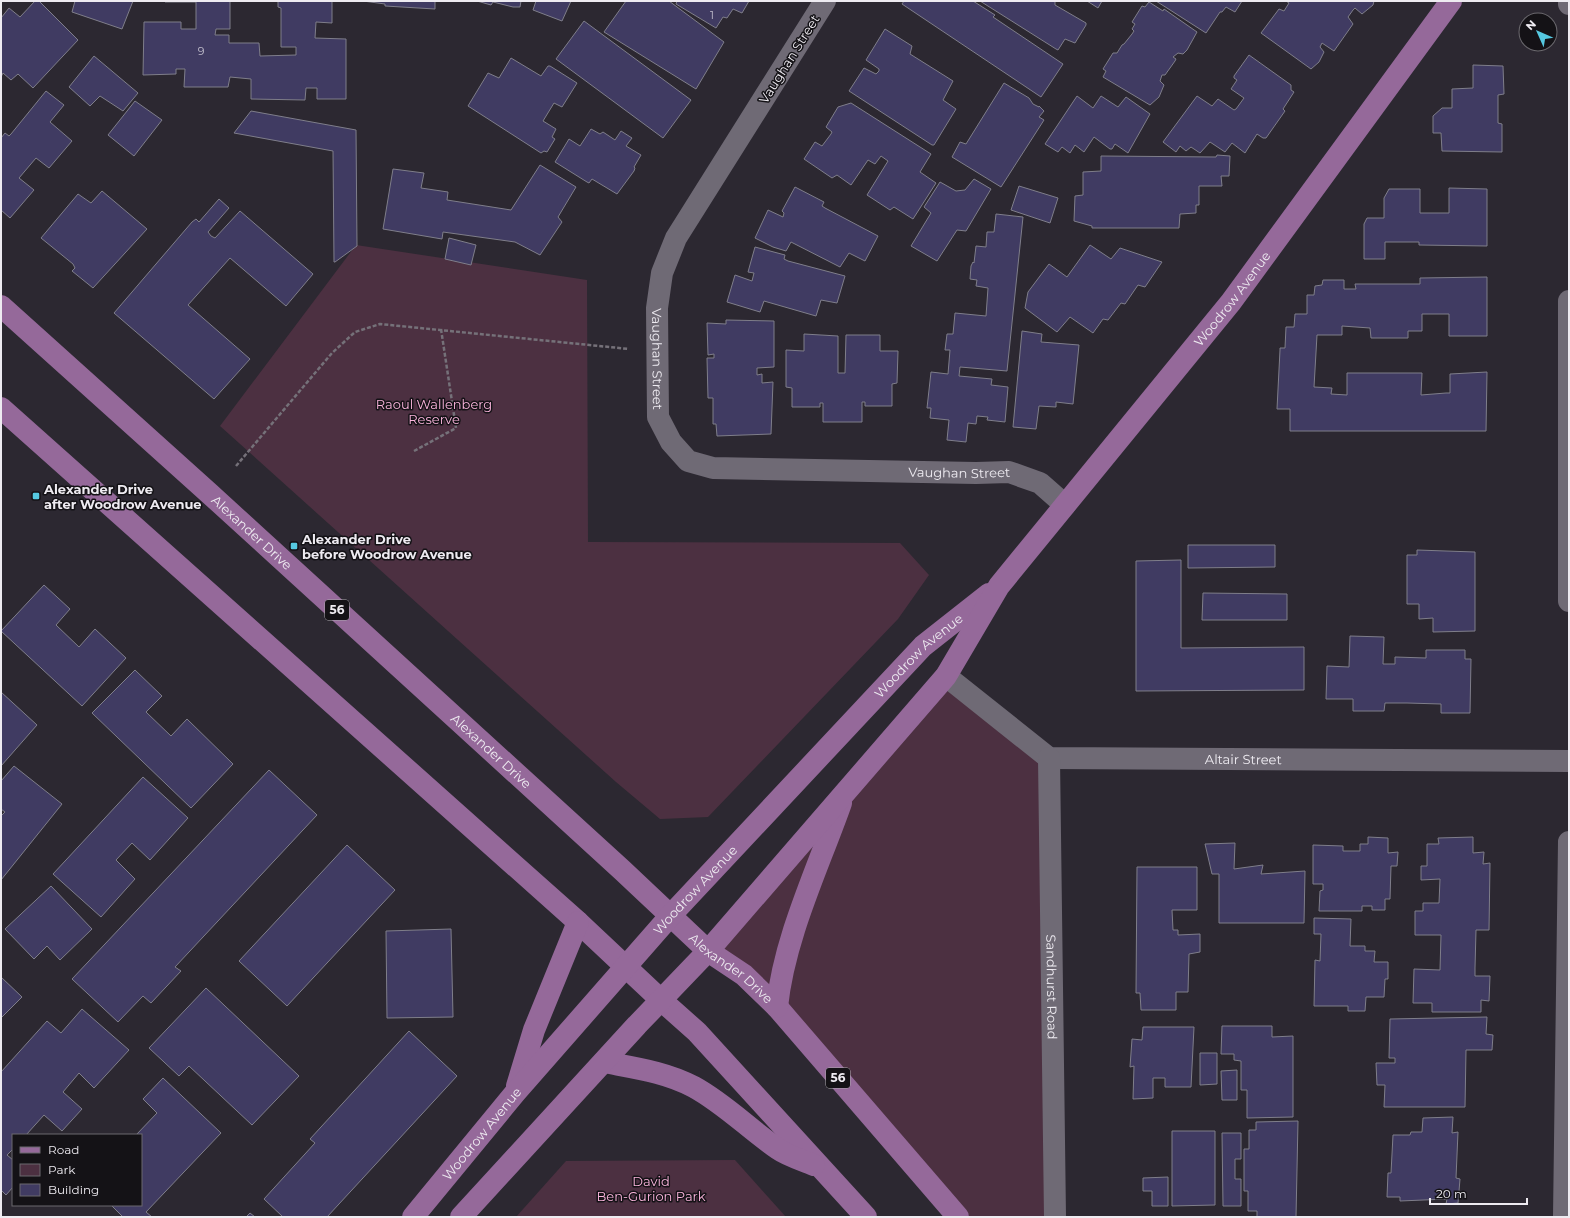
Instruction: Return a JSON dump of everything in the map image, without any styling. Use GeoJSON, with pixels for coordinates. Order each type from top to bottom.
{"type":"FeatureCollection","features":[{"type":"Feature","properties":{"kind":"main road","name":"Woodrow Avenue"},"geometry":{"type":"LineString","coordinates":[[461,1217],[708,951],[847,788],[946,676],[999,586],[1231,302],[1451,1]]}},
{"type":"Feature","properties":{"kind":"main road","name":"Alexander Drive"},"geometry":{"type":"LineString","coordinates":[[1,306],[210,494],[671,915],[708,951],[744,976],[777,1007],[958,1217]]}},
{"type":"Feature","properties":{"kind":"main road"},"geometry":{"type":"LineString","coordinates":[[1,408],[578,922],[624,967],[697,1032],[866,1217]]}},
{"type":"Feature","properties":{"kind":"main road","name":"Woodrow Avenue"},"geometry":{"type":"LineString","coordinates":[[414,1217],[515,1093],[671,915],[923,646],[999,586]]}},
{"type":"Feature","properties":{"kind":"main road"},"geometry":{"type":"LineString","coordinates":[[777,1007],[780,978],[791,941],[847,788]]}},
{"type":"Feature","properties":{"kind":"main road"},"geometry":{"type":"LineString","coordinates":[[515,1093],[534,1030],[578,922]]}},
{"type":"Feature","properties":{"kind":"main road"},"geometry":{"type":"LineString","coordinates":[[604,1062],[655,1071],[675,1078],[695,1088],[733,1112],[779,1150],[821,1167]]}},
{"type":"Feature","properties":{"kind":"street","name":"Vaughan Street"},"geometry":{"type":"LineString","coordinates":[[825,1],[676,238],[662,273],[657,308],[658,417],[671,442],[688,461],[713,468],[976,473],[1009,472],[1040,483],[1065,505]]}},
{"type":"Feature","properties":{"kind":"street"},"geometry":{"type":"LineString","coordinates":[[1569,301],[1569,601]]}},
{"type":"Feature","properties":{"kind":"street"},"geometry":{"type":"LineString","coordinates":[[946,676],[1049,758]]}},
{"type":"Feature","properties":{"kind":"street","name":"Altair Street"},"geometry":{"type":"LineString","coordinates":[[1049,758],[1569,761]]}},
{"type":"Feature","properties":{"kind":"street","name":"Sandhurst Road"},"geometry":{"type":"LineString","coordinates":[[1049,758],[1055,1217]]}},
{"type":"Feature","properties":{"kind":"street"},"geometry":{"type":"LineString","coordinates":[[1564,1217],[1569,842]]}},
{"type":"Feature","properties":{"kind":"path"},"geometry":{"type":"LineString","coordinates":[[236,466],[332,353],[354,332],[380,324],[657,352]]}},
{"type":"Feature","properties":{"kind":"path"},"geometry":{"type":"LineString","coordinates":[[414,452],[456,428],[441,329]]}},
{"type":"Feature","properties":{"kind":"green space","name":"Raoul Wallenberg Reserve"},"geometry":{"type":"Polygon","coordinates":[[[356,245],[587,280],[588,542],[900,543],[929,575],[898,619],[708,817],[660,819],[616,782],[220,426],[356,245]]]}},
{"type":"Feature","properties":{"kind":"green space"},"geometry":{"type":"Polygon","coordinates":[[[946,676],[1049,758],[1055,1217],[958,1217],[777,1007],[708,951],[946,676]]]}},
{"type":"Feature","properties":{"kind":"green space","name":"David Ben-Gurion Park"},"geometry":{"type":"Polygon","coordinates":[[[735,1160],[786,1217],[516,1217],[566,1161],[735,1160]]]}},
{"type":"Feature","properties":{"kind":"building"},"geometry":{"type":"Polygon","coordinates":[[[35,1],[39,1],[78,40],[33,88],[18,74],[11,80],[3,73],[1,77],[1,18],[9,8],[20,17],[35,1]]]}},
{"type":"Feature","properties":{"kind":"building"},"geometry":{"type":"Polygon","coordinates":[[[75,1],[133,1],[122,29],[72,12],[75,1]]]}},
{"type":"Feature","properties":{"kind":"building"},"geometry":{"type":"Polygon","coordinates":[[[165,1],[230,1],[230,29],[216,29],[215,35],[229,35],[229,43],[259,43],[260,56],[296,55],[296,47],[281,47],[281,8],[278,7],[278,1],[332,1],[332,23],[316,22],[315,38],[346,39],[346,99],[317,99],[317,88],[306,88],[305,100],[251,99],[251,79],[230,77],[228,87],[184,87],[185,69],[176,69],[176,74],[143,75],[144,22],[181,22],[181,29],[196,29],[196,2],[165,1]]]}},
{"type":"Feature","properties":{"kind":"building"},"geometry":{"type":"Polygon","coordinates":[[[363,1],[435,1],[435,9],[385,6],[385,4],[363,1]]]}},
{"type":"Feature","properties":{"kind":"building"},"geometry":{"type":"Polygon","coordinates":[[[477,1],[521,1],[520,7],[513,7],[493,2],[491,5],[477,1]]]}},
{"type":"Feature","properties":{"kind":"building"},"geometry":{"type":"Polygon","coordinates":[[[536,1],[571,1],[562,21],[533,10],[536,1]]]}},
{"type":"Feature","properties":{"kind":"building"},"geometry":{"type":"Polygon","coordinates":[[[626,1],[669,1],[724,42],[696,89],[604,32],[626,1]]]}},
{"type":"Feature","properties":{"kind":"building"},"geometry":{"type":"Polygon","coordinates":[[[677,1],[749,1],[742,13],[733,9],[727,18],[723,17],[716,28],[676,4],[677,1]]]}},
{"type":"Feature","properties":{"kind":"building"},"geometry":{"type":"Polygon","coordinates":[[[904,1],[973,1],[995,15],[993,17],[1063,64],[1041,97],[902,4],[904,1]]]}},
{"type":"Feature","properties":{"kind":"building"},"geometry":{"type":"Polygon","coordinates":[[[980,1],[1055,1],[1055,5],[1086,23],[1086,25],[1075,43],[1065,39],[1058,50],[980,1]]]}},
{"type":"Feature","properties":{"kind":"building"},"geometry":{"type":"Polygon","coordinates":[[[1087,1],[1102,1],[1098,8],[1087,1]]]}},
{"type":"Feature","properties":{"kind":"building"},"geometry":{"type":"Polygon","coordinates":[[[1156,1],[1242,1],[1235,12],[1226,7],[1222,12],[1220,12],[1206,33],[1156,1]]]}},
{"type":"Feature","properties":{"kind":"building"},"geometry":{"type":"Polygon","coordinates":[[[1286,1],[1374,1],[1373,5],[1362,14],[1355,8],[1353,10],[1348,17],[1353,24],[1334,51],[1322,43],[1320,47],[1324,52],[1319,62],[1311,69],[1261,33],[1279,9],[1284,11],[1289,3],[1286,1]]]}},
{"type":"Feature","properties":{"kind":"building"},"geometry":{"type":"Polygon","coordinates":[[[1149,2],[1163,11],[1164,9],[1197,32],[1187,50],[1183,54],[1178,53],[1173,57],[1176,59],[1175,61],[1165,75],[1162,75],[1160,81],[1164,85],[1159,97],[1150,105],[1103,77],[1106,71],[1103,69],[1113,53],[1117,53],[1132,34],[1134,31],[1132,29],[1135,24],[1132,22],[1142,6],[1145,7],[1149,2]]]}},
{"type":"Feature","properties":{"kind":"building"},"geometry":{"type":"Polygon","coordinates":[[[584,21],[691,100],[663,138],[556,59],[584,21]]]}},
{"type":"Feature","properties":{"kind":"building"},"geometry":{"type":"Polygon","coordinates":[[[885,29],[912,46],[910,54],[953,81],[943,100],[956,109],[934,145],[849,91],[864,68],[876,74],[879,71],[879,69],[866,60],[885,29]]]}},
{"type":"Feature","properties":{"kind":"building"},"geometry":{"type":"Polygon","coordinates":[[[1249,55],[1291,85],[1291,90],[1294,92],[1283,109],[1285,111],[1266,138],[1263,138],[1257,134],[1245,153],[1232,143],[1225,152],[1210,142],[1200,153],[1191,147],[1186,151],[1180,146],[1176,152],[1163,142],[1197,96],[1212,106],[1218,99],[1234,110],[1236,109],[1244,98],[1231,89],[1237,80],[1234,76],[1249,55]]]}},
{"type":"Feature","properties":{"kind":"building"},"geometry":{"type":"Polygon","coordinates":[[[94,56],[138,93],[123,111],[100,96],[90,106],[69,87],[94,56]]]}},
{"type":"Feature","properties":{"kind":"building"},"geometry":{"type":"Polygon","coordinates":[[[511,58],[541,76],[548,66],[550,66],[577,83],[562,107],[554,103],[543,121],[556,129],[552,137],[555,139],[547,152],[544,151],[541,153],[468,106],[488,73],[499,78],[511,58]]]}},
{"type":"Feature","properties":{"kind":"building"},"geometry":{"type":"Polygon","coordinates":[[[1473,65],[1503,66],[1504,94],[1498,95],[1498,123],[1502,124],[1502,152],[1442,151],[1441,133],[1433,133],[1433,116],[1442,108],[1452,108],[1452,89],[1473,88],[1473,65]]]}},
{"type":"Feature","properties":{"kind":"building"},"geometry":{"type":"Polygon","coordinates":[[[1004,83],[1029,98],[1033,104],[1039,106],[1044,111],[1039,117],[1044,120],[1001,187],[952,157],[960,142],[966,144],[1004,83]]]}},
{"type":"Feature","properties":{"kind":"building"},"geometry":{"type":"Polygon","coordinates":[[[46,91],[64,105],[50,122],[72,141],[49,168],[36,158],[19,178],[34,190],[10,218],[1,210],[1,138],[5,133],[9,136],[11,134],[46,91]]]}},
{"type":"Feature","properties":{"kind":"building"},"geometry":{"type":"Polygon","coordinates":[[[1077,96],[1093,108],[1101,96],[1118,107],[1126,97],[1150,114],[1128,153],[1115,144],[1112,149],[1110,149],[1094,137],[1084,152],[1075,145],[1070,153],[1062,147],[1058,152],[1045,144],[1077,96]]]}},
{"type":"Feature","properties":{"kind":"building"},"geometry":{"type":"Polygon","coordinates":[[[135,101],[162,120],[134,156],[108,135],[135,101]]]}},
{"type":"Feature","properties":{"kind":"building"},"geometry":{"type":"Polygon","coordinates":[[[851,103],[931,154],[920,172],[936,183],[913,219],[894,207],[890,210],[867,195],[888,161],[881,156],[875,164],[868,160],[851,185],[837,175],[832,178],[804,159],[815,142],[822,146],[831,134],[832,132],[826,127],[838,107],[851,103]]]}},
{"type":"Feature","properties":{"kind":"building"},"geometry":{"type":"Polygon","coordinates":[[[251,111],[356,130],[357,246],[335,262],[333,151],[234,133],[251,111]]]}},
{"type":"Feature","properties":{"kind":"building"},"geometry":{"type":"Polygon","coordinates":[[[591,129],[600,134],[603,132],[615,140],[621,131],[632,138],[626,146],[641,155],[634,167],[634,171],[617,194],[592,179],[589,183],[587,182],[555,162],[569,139],[580,146],[591,129]]]}},
{"type":"Feature","properties":{"kind":"building"},"geometry":{"type":"Polygon","coordinates":[[[1217,155],[1230,156],[1229,176],[1221,176],[1222,186],[1199,186],[1199,205],[1196,205],[1196,213],[1180,214],[1179,228],[1092,228],[1092,226],[1074,221],[1075,196],[1083,195],[1083,172],[1101,171],[1101,156],[1216,157],[1217,155]]]}},
{"type":"Feature","properties":{"kind":"building"},"geometry":{"type":"Polygon","coordinates":[[[540,165],[576,187],[558,217],[562,222],[540,255],[515,242],[443,232],[442,239],[383,229],[393,169],[424,173],[421,188],[448,192],[447,200],[511,210],[540,165]]]}},
{"type":"Feature","properties":{"kind":"building"},"geometry":{"type":"Polygon","coordinates":[[[974,179],[991,189],[966,231],[957,230],[937,261],[911,246],[931,213],[924,207],[940,182],[956,191],[965,190],[974,179]]]}},
{"type":"Feature","properties":{"kind":"building"},"geometry":{"type":"Polygon","coordinates":[[[1019,186],[1058,198],[1050,223],[1011,210],[1019,186]]]}},
{"type":"Feature","properties":{"kind":"building"},"geometry":{"type":"Polygon","coordinates":[[[795,187],[824,202],[822,206],[825,208],[878,236],[865,261],[849,253],[840,267],[791,242],[786,251],[773,247],[755,238],[768,210],[783,217],[784,213],[782,211],[795,187]]]}},
{"type":"Feature","properties":{"kind":"building"},"geometry":{"type":"Polygon","coordinates":[[[1449,188],[1487,189],[1487,246],[1419,245],[1419,242],[1385,242],[1385,259],[1364,259],[1364,224],[1367,218],[1384,218],[1384,198],[1389,189],[1420,189],[1420,213],[1449,213],[1449,188]]]}},
{"type":"Feature","properties":{"kind":"building"},"geometry":{"type":"Polygon","coordinates":[[[102,191],[147,229],[93,288],[72,271],[75,268],[73,264],[41,238],[78,194],[91,203],[102,191]]]}},
{"type":"Feature","properties":{"kind":"building"},"geometry":{"type":"Polygon","coordinates":[[[219,199],[229,208],[208,232],[211,236],[215,238],[240,211],[313,274],[286,306],[230,258],[188,305],[250,359],[214,399],[114,313],[192,222],[196,219],[199,222],[219,199]]]}},
{"type":"Feature","properties":{"kind":"building"},"geometry":{"type":"Polygon","coordinates":[[[996,214],[1023,217],[1007,371],[960,367],[959,376],[992,379],[991,385],[1008,387],[1005,422],[987,420],[988,417],[977,416],[976,424],[968,423],[966,442],[947,440],[949,420],[930,418],[931,408],[927,408],[931,372],[948,374],[950,350],[945,350],[947,334],[953,334],[955,313],[986,316],[988,288],[976,286],[977,280],[970,279],[971,266],[973,262],[974,263],[976,246],[986,247],[987,232],[994,232],[996,214]]]}},
{"type":"Feature","properties":{"kind":"building"},"geometry":{"type":"Polygon","coordinates":[[[449,238],[476,245],[471,265],[445,259],[449,238]]]}},
{"type":"Feature","properties":{"kind":"building"},"geometry":{"type":"Polygon","coordinates":[[[1090,245],[1111,259],[1120,248],[1162,262],[1145,287],[1138,285],[1125,304],[1121,303],[1108,320],[1103,319],[1093,333],[1070,317],[1057,332],[1025,308],[1028,292],[1049,264],[1067,277],[1090,245]]]}},
{"type":"Feature","properties":{"kind":"building"},"geometry":{"type":"Polygon","coordinates":[[[755,247],[785,255],[784,259],[788,261],[845,276],[837,303],[821,300],[816,316],[764,301],[760,312],[727,302],[735,275],[752,281],[754,273],[748,272],[755,247]]]}},
{"type":"Feature","properties":{"kind":"building"},"geometry":{"type":"Polygon","coordinates":[[[1487,277],[1487,336],[1449,336],[1449,314],[1422,314],[1422,331],[1408,331],[1408,338],[1371,338],[1370,328],[1342,326],[1342,335],[1317,335],[1314,387],[1332,388],[1331,394],[1347,395],[1347,373],[1422,373],[1421,395],[1450,393],[1450,374],[1487,372],[1486,431],[1290,431],[1290,409],[1277,409],[1280,348],[1285,348],[1286,327],[1294,327],[1295,314],[1307,314],[1307,295],[1314,295],[1315,286],[1322,285],[1323,280],[1344,280],[1344,289],[1356,289],[1355,284],[1420,284],[1420,278],[1487,277]]]}},
{"type":"Feature","properties":{"kind":"building"},"geometry":{"type":"Polygon","coordinates":[[[726,320],[774,321],[774,367],[757,368],[757,375],[762,374],[762,383],[773,382],[771,434],[717,436],[716,424],[713,424],[713,398],[708,398],[707,358],[714,358],[714,354],[708,355],[707,323],[726,324],[726,320]]]}},
{"type":"Feature","properties":{"kind":"building"},"geometry":{"type":"Polygon","coordinates":[[[1022,331],[1042,334],[1041,342],[1079,345],[1073,404],[1056,402],[1056,407],[1039,406],[1036,429],[1013,427],[1022,331]]]}},
{"type":"Feature","properties":{"kind":"building"},"geometry":{"type":"Polygon","coordinates":[[[804,334],[838,336],[838,373],[845,373],[846,335],[880,335],[880,351],[898,351],[897,383],[892,384],[892,406],[865,406],[865,402],[862,402],[862,422],[823,422],[823,403],[820,403],[820,407],[792,407],[792,388],[786,387],[786,350],[804,351],[804,334]]]}},
{"type":"Feature","properties":{"kind":"building"},"geometry":{"type":"Polygon","coordinates":[[[1188,545],[1275,545],[1275,567],[1188,568],[1188,545]]]}},
{"type":"Feature","properties":{"kind":"building"},"geometry":{"type":"Polygon","coordinates":[[[1417,550],[1475,552],[1475,631],[1433,632],[1433,618],[1419,619],[1419,604],[1407,604],[1407,555],[1417,555],[1417,550]]]}},
{"type":"Feature","properties":{"kind":"building"},"geometry":{"type":"Polygon","coordinates":[[[1181,560],[1181,648],[1304,647],[1304,690],[1136,691],[1136,561],[1181,560]]]}},
{"type":"Feature","properties":{"kind":"building"},"geometry":{"type":"Polygon","coordinates":[[[44,585],[70,609],[56,625],[79,647],[95,629],[126,658],[82,706],[1,631],[44,585]]]}},
{"type":"Feature","properties":{"kind":"building"},"geometry":{"type":"Polygon","coordinates":[[[1203,593],[1287,594],[1287,620],[1202,620],[1203,593]]]}},
{"type":"Feature","properties":{"kind":"building"},"geometry":{"type":"Polygon","coordinates":[[[1350,636],[1384,637],[1383,664],[1395,664],[1395,657],[1426,658],[1426,650],[1465,650],[1465,659],[1471,659],[1470,713],[1441,713],[1441,704],[1407,703],[1385,703],[1384,711],[1353,711],[1353,699],[1326,699],[1327,666],[1349,667],[1350,636]]]}},
{"type":"Feature","properties":{"kind":"building"},"geometry":{"type":"Polygon","coordinates":[[[135,670],[162,696],[146,712],[171,736],[187,719],[233,764],[191,808],[92,713],[135,670]]]}},
{"type":"Feature","properties":{"kind":"building"},"geometry":{"type":"Polygon","coordinates":[[[1,692],[37,725],[1,766],[1,692]]]}},
{"type":"Feature","properties":{"kind":"building"},"geometry":{"type":"Polygon","coordinates":[[[14,766],[62,804],[1,880],[1,816],[5,812],[1,809],[1,781],[14,766]]]}},
{"type":"Feature","properties":{"kind":"building"},"geometry":{"type":"Polygon","coordinates":[[[269,770],[317,815],[175,967],[181,971],[151,1003],[143,996],[118,1022],[72,979],[269,770]]]}},
{"type":"Feature","properties":{"kind":"building"},"geometry":{"type":"Polygon","coordinates":[[[143,777],[188,818],[150,860],[132,843],[116,860],[135,879],[101,917],[53,874],[143,777]]]}},
{"type":"Feature","properties":{"kind":"building"},"geometry":{"type":"Polygon","coordinates":[[[1368,837],[1388,838],[1388,853],[1398,852],[1397,866],[1391,866],[1390,899],[1385,899],[1385,910],[1372,910],[1372,906],[1362,906],[1362,911],[1319,911],[1320,891],[1323,890],[1323,884],[1313,884],[1313,845],[1343,846],[1343,851],[1360,851],[1360,844],[1368,844],[1368,837]]]}},
{"type":"Feature","properties":{"kind":"building"},"geometry":{"type":"Polygon","coordinates":[[[1473,837],[1473,853],[1484,852],[1483,864],[1490,863],[1489,930],[1476,930],[1475,968],[1475,976],[1490,976],[1489,1001],[1481,1000],[1481,1012],[1432,1012],[1432,1003],[1413,1003],[1414,969],[1440,970],[1441,935],[1415,935],[1415,911],[1423,911],[1423,903],[1439,903],[1440,879],[1421,880],[1421,866],[1427,866],[1427,844],[1439,844],[1438,838],[1473,837]]]}},
{"type":"Feature","properties":{"kind":"building"},"geometry":{"type":"Polygon","coordinates":[[[1235,843],[1234,869],[1263,865],[1261,874],[1305,871],[1304,923],[1219,923],[1219,874],[1212,874],[1205,844],[1235,843]]]}},
{"type":"Feature","properties":{"kind":"building"},"geometry":{"type":"Polygon","coordinates":[[[347,845],[395,890],[287,1006],[239,961],[347,845]]]}},
{"type":"Feature","properties":{"kind":"building"},"geometry":{"type":"Polygon","coordinates":[[[1137,867],[1197,867],[1197,910],[1172,910],[1173,930],[1178,930],[1178,935],[1200,934],[1200,952],[1189,954],[1188,992],[1176,992],[1176,1010],[1141,1010],[1140,993],[1136,993],[1137,867]]]}},
{"type":"Feature","properties":{"kind":"building"},"geometry":{"type":"Polygon","coordinates":[[[51,886],[92,929],[60,960],[47,946],[34,959],[5,929],[51,886]]]}},
{"type":"Feature","properties":{"kind":"building"},"geometry":{"type":"Polygon","coordinates":[[[1314,918],[1351,919],[1350,946],[1365,946],[1365,951],[1375,951],[1374,962],[1388,962],[1388,979],[1385,979],[1384,997],[1366,997],[1365,1011],[1348,1011],[1348,1006],[1314,1006],[1315,960],[1320,961],[1321,934],[1314,934],[1314,918]]]}},
{"type":"Feature","properties":{"kind":"building"},"geometry":{"type":"Polygon","coordinates":[[[451,929],[453,1017],[387,1018],[386,931],[451,929]]]}},
{"type":"Feature","properties":{"kind":"building"},"geometry":{"type":"Polygon","coordinates":[[[1,977],[22,997],[1,1018],[1,977]]]}},
{"type":"Feature","properties":{"kind":"building"},"geometry":{"type":"Polygon","coordinates":[[[206,988],[299,1076],[252,1125],[189,1066],[179,1076],[149,1048],[206,988]]]}},
{"type":"Feature","properties":{"kind":"building"},"geometry":{"type":"Polygon","coordinates":[[[82,1009],[129,1050],[94,1088],[79,1073],[63,1092],[82,1109],[62,1131],[44,1115],[27,1134],[12,1134],[12,1150],[7,1155],[12,1159],[12,1188],[6,1195],[1,1190],[1,1072],[47,1021],[61,1033],[82,1009]]]}},
{"type":"Feature","properties":{"kind":"building"},"geometry":{"type":"Polygon","coordinates":[[[1487,1017],[1486,1034],[1493,1035],[1492,1050],[1466,1050],[1465,1107],[1384,1107],[1385,1085],[1377,1085],[1376,1063],[1395,1063],[1395,1058],[1389,1058],[1390,1019],[1487,1017]]]}},
{"type":"Feature","properties":{"kind":"building"},"geometry":{"type":"Polygon","coordinates":[[[1222,1026],[1272,1026],[1272,1037],[1293,1036],[1293,1117],[1247,1118],[1247,1090],[1241,1090],[1241,1061],[1234,1060],[1234,1054],[1221,1054],[1222,1026]]]}},
{"type":"Feature","properties":{"kind":"building"},"geometry":{"type":"Polygon","coordinates":[[[1143,1027],[1194,1027],[1191,1087],[1165,1087],[1165,1078],[1153,1078],[1153,1098],[1133,1099],[1134,1066],[1130,1067],[1132,1039],[1142,1040],[1143,1027]]]}},
{"type":"Feature","properties":{"kind":"building"},"geometry":{"type":"Polygon","coordinates":[[[409,1031],[457,1076],[327,1217],[283,1217],[264,1199],[315,1143],[310,1139],[409,1031]]]}},
{"type":"Feature","properties":{"kind":"building"},"geometry":{"type":"Polygon","coordinates":[[[1200,1053],[1217,1053],[1217,1084],[1200,1085],[1200,1053]]]}},
{"type":"Feature","properties":{"kind":"building"},"geometry":{"type":"Polygon","coordinates":[[[1237,1070],[1237,1100],[1222,1100],[1221,1071],[1237,1070]]]}},
{"type":"Feature","properties":{"kind":"building"},"geometry":{"type":"Polygon","coordinates":[[[163,1078],[221,1133],[146,1212],[152,1217],[123,1217],[112,1206],[142,1206],[142,1134],[137,1134],[157,1113],[143,1099],[163,1078]]]}},
{"type":"Feature","properties":{"kind":"building"},"geometry":{"type":"Polygon","coordinates":[[[1453,1117],[1452,1133],[1458,1132],[1456,1178],[1460,1179],[1458,1203],[1446,1204],[1447,1199],[1400,1201],[1400,1197],[1387,1197],[1388,1173],[1391,1173],[1393,1135],[1410,1135],[1411,1132],[1422,1132],[1423,1118],[1453,1117]]]}},
{"type":"Feature","properties":{"kind":"building"},"geometry":{"type":"Polygon","coordinates":[[[1298,1121],[1296,1217],[1257,1217],[1257,1211],[1248,1211],[1248,1191],[1244,1191],[1244,1149],[1249,1149],[1249,1130],[1256,1130],[1256,1122],[1298,1121]]]}},
{"type":"Feature","properties":{"kind":"building"},"geometry":{"type":"Polygon","coordinates":[[[1172,1131],[1215,1131],[1215,1205],[1172,1206],[1172,1131]]]}},
{"type":"Feature","properties":{"kind":"building"},"geometry":{"type":"Polygon","coordinates":[[[1222,1133],[1241,1133],[1241,1159],[1235,1159],[1235,1179],[1241,1179],[1241,1206],[1223,1206],[1222,1133]]]}},
{"type":"Feature","properties":{"kind":"building"},"geometry":{"type":"Polygon","coordinates":[[[1168,1177],[1168,1206],[1152,1206],[1152,1191],[1143,1191],[1143,1178],[1168,1177]]]}},
{"type":"Feature","properties":{"kind":"building"},"geometry":{"type":"Polygon","coordinates":[[[250,1213],[255,1217],[246,1217],[250,1213]]]}},
{"type":"Feature","properties":{"kind":"place","name":"Alexander Drive after Woodrow Avenue"},"geometry":{"type":"Point","coordinates":[36,496]}},
{"type":"Feature","properties":{"kind":"place","name":"Alexander Drive before Woodrow Avenue"},"geometry":{"type":"Point","coordinates":[294,546]}}]}
